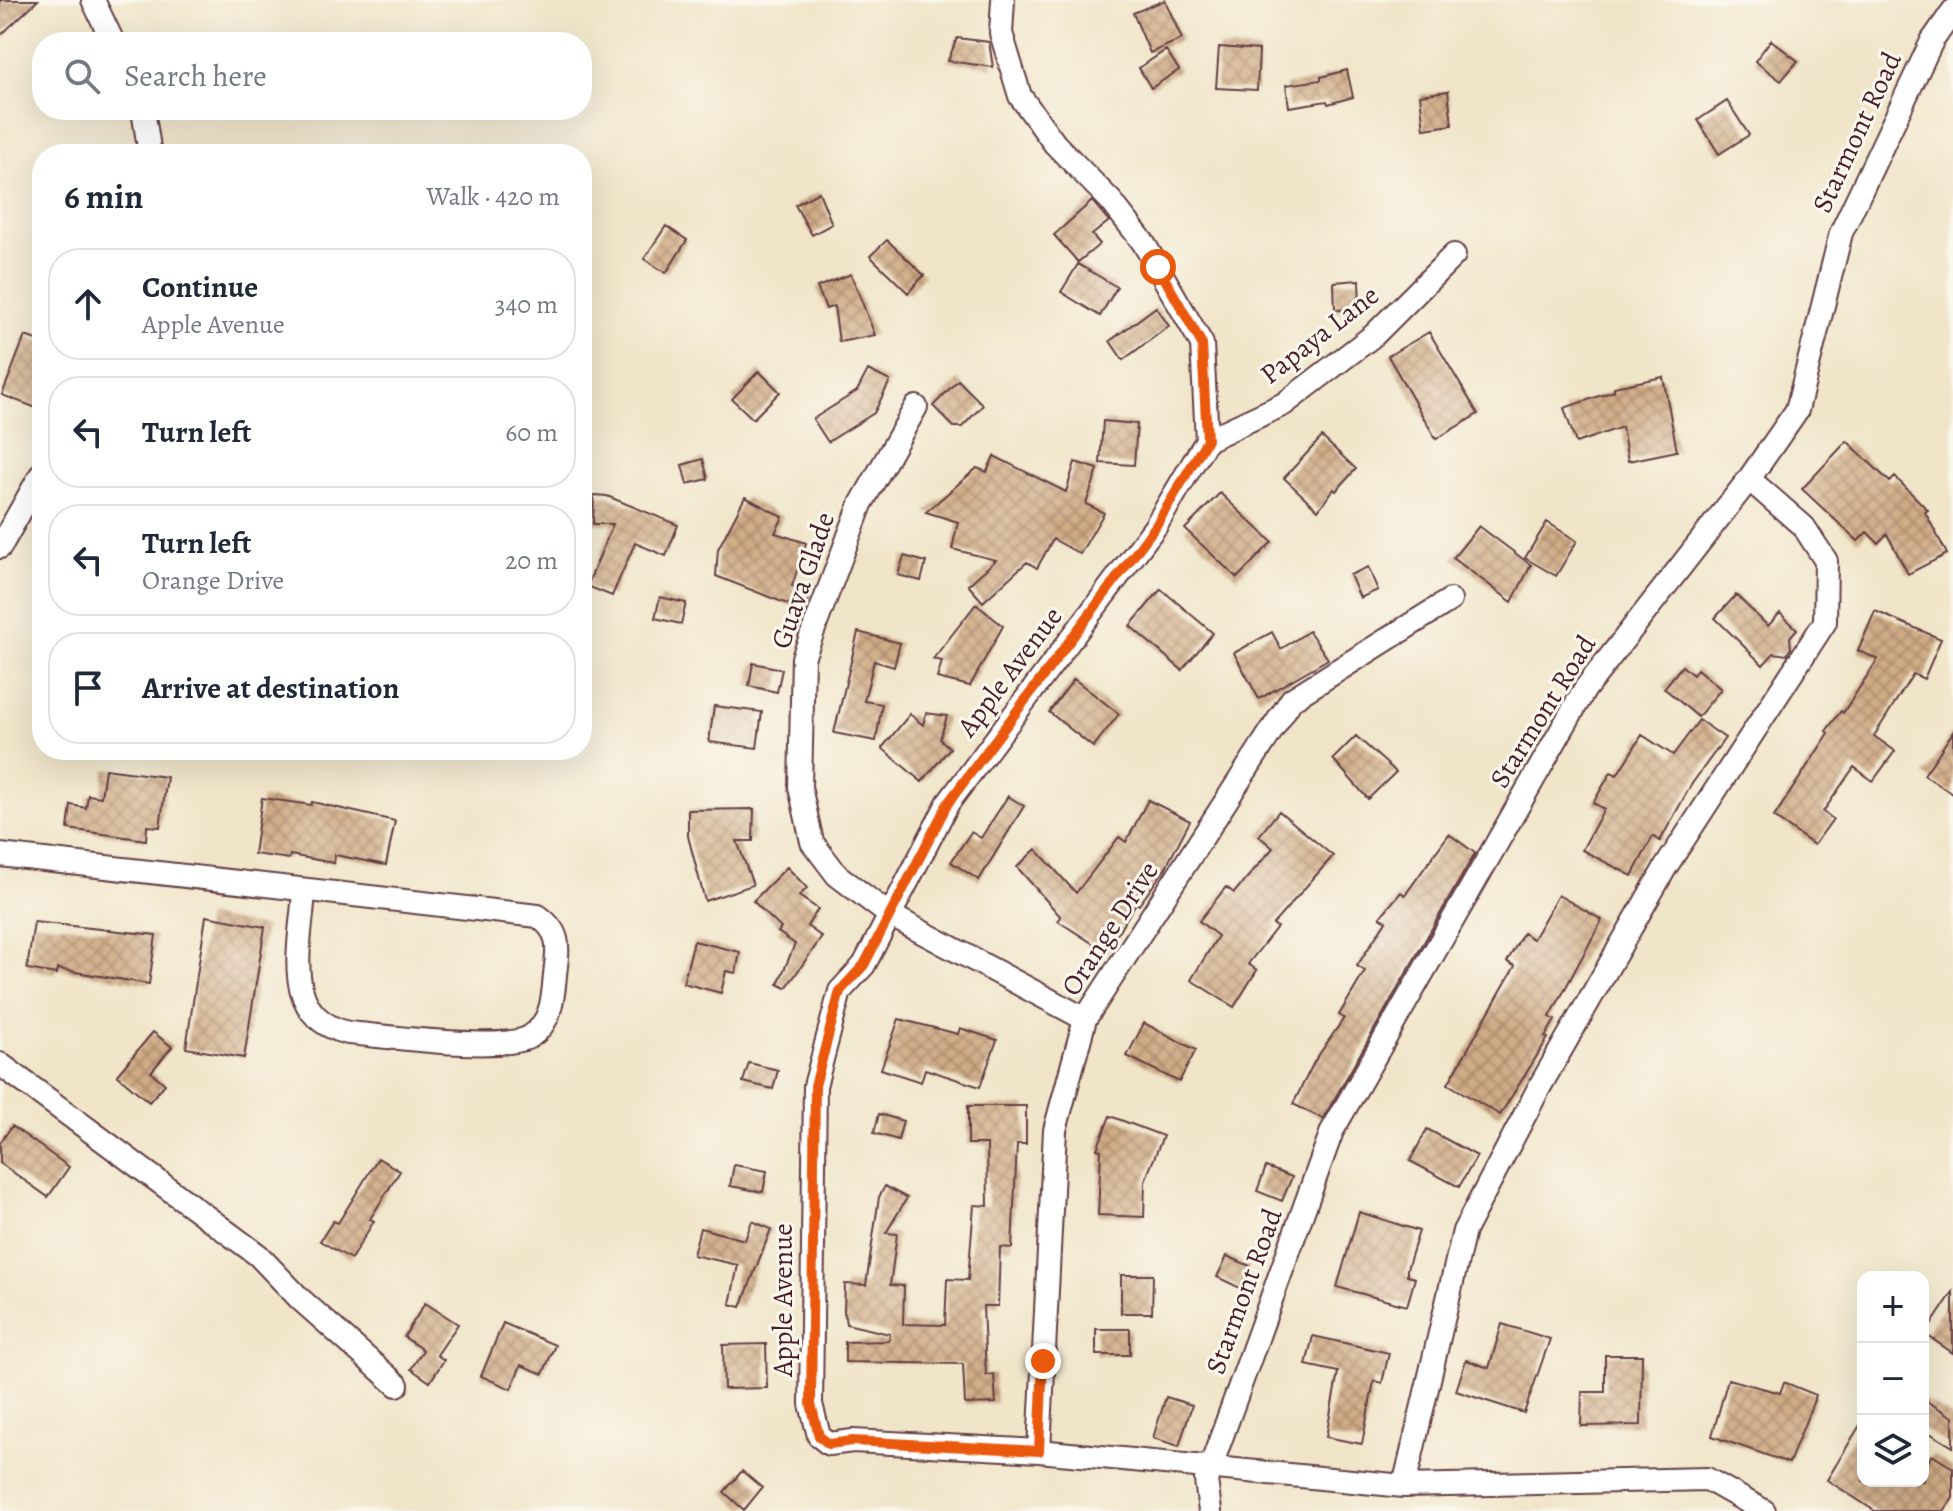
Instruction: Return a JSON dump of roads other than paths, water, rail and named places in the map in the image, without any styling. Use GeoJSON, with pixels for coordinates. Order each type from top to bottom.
{"type":"FeatureCollection","features":[{"type":"Feature","properties":{"kind":"street"},"geometry":{"type":"LineString","coordinates":[[93,0],[108,32]]}},
{"type":"Feature","properties":{"kind":"street"},"geometry":{"type":"LineString","coordinates":[[1003,0],[1001,33],[1020,96],[1055,144],[1111,201],[1143,242],[1202,344],[1207,440]]}},
{"type":"Feature","properties":{"kind":"street","name":"Starmont Road"},"geometry":{"type":"LineString","coordinates":[[1210,1511],[1206,1480],[1332,1131],[1585,689],[1749,479],[1797,410],[1841,233],[1932,41],[1953,11]]}},
{"type":"Feature","properties":{"kind":"street"},"geometry":{"type":"LineString","coordinates":[[145,120],[148,144]]}},
{"type":"Feature","properties":{"kind":"street","name":"Papaya Lane"},"geometry":{"type":"LineString","coordinates":[[1207,440],[1284,404],[1374,335],[1454,255]]}},
{"type":"Feature","properties":{"kind":"street","name":"Guava Glade"},"geometry":{"type":"LineString","coordinates":[[916,407],[861,504],[803,658],[799,722],[800,787],[812,842],[837,875],[888,914],[1085,1019]]}},
{"type":"Feature","properties":{"kind":"street","name":"Apple Avenue"},"geometry":{"type":"LineString","coordinates":[[1039,1451],[853,1441],[829,1444],[819,1436],[811,1404],[815,1086],[840,991],[864,965],[948,803],[1155,527],[1207,440]]}},
{"type":"Feature","properties":{"kind":"street"},"geometry":{"type":"LineString","coordinates":[[1404,1486],[1464,1231],[1540,1086],[1665,868],[1825,622],[1826,561],[1804,527],[1749,479]]}},
{"type":"Feature","properties":{"kind":"street"},"geometry":{"type":"LineString","coordinates":[[0,547],[32,491]]}},
{"type":"Feature","properties":{"kind":"street","name":"Orange Drive"},"geometry":{"type":"LineString","coordinates":[[1039,1451],[1055,1130],[1085,1019],[1292,699],[1450,600]]}},
{"type":"Feature","properties":{"kind":"street"},"geometry":{"type":"LineString","coordinates":[[0,855],[538,916],[552,926],[559,941],[551,1009],[542,1026],[518,1042],[363,1034],[331,1029],[315,1018],[304,1003],[299,985],[304,891]]}},
{"type":"Feature","properties":{"kind":"street"},"geometry":{"type":"LineString","coordinates":[[0,1064],[258,1255],[300,1299],[397,1385]]}},
{"type":"Feature","properties":{"kind":"street"},"geometry":{"type":"LineString","coordinates":[[1039,1451],[1404,1486],[1707,1479],[1764,1511]]}}]}
